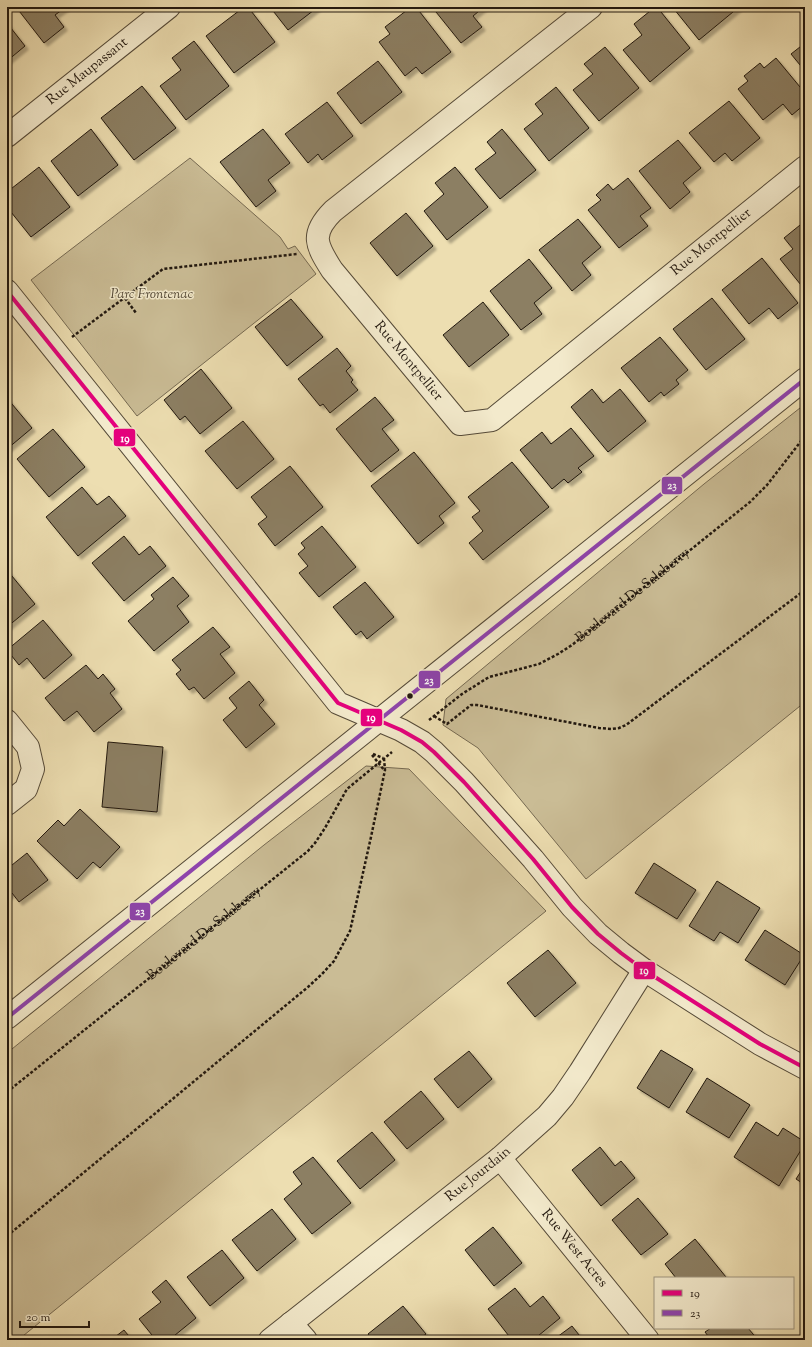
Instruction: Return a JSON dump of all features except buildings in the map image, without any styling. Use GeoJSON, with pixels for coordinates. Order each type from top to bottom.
{"type":"FeatureCollection","features":[{"type":"Feature","properties":{"kind":"street","name":"Rue Maupassant"},"geometry":{"type":"LineString","coordinates":[[7,136],[168,7]]}},
{"type":"Feature","properties":{"kind":"street","name":"Rue Montpellier"},"geometry":{"type":"LineString","coordinates":[[591,7],[333,210],[319,229],[317,242],[332,270],[460,424],[492,420],[805,167]]}},
{"type":"Feature","properties":{"kind":"street"},"geometry":{"type":"LineString","coordinates":[[7,291],[338,703],[411,735],[434,752],[464,782],[533,860],[572,907],[588,924],[621,953],[644,970],[760,1044],[805,1068]]}},
{"type":"Feature","properties":{"kind":"street"},"geometry":{"type":"LineString","coordinates":[[7,1018],[805,379]]}},
{"type":"Feature","properties":{"kind":"street"},"geometry":{"type":"LineString","coordinates":[[7,721],[28,747],[33,769],[26,789],[7,804]]}},
{"type":"Feature","properties":{"kind":"street","name":"Rue Jourdain"},"geometry":{"type":"LineString","coordinates":[[270,1340],[500,1158],[541,1122],[563,1097],[644,970]]}},
{"type":"Feature","properties":{"kind":"street","name":"Rue West Acres"},"geometry":{"type":"LineString","coordinates":[[500,1158],[648,1340]]}},
{"type":"Feature","properties":{"kind":"street"},"geometry":{"type":"LineString","coordinates":[[291,1323],[306,1340]]}},
{"type":"Feature","properties":{"kind":"path"},"geometry":{"type":"LineString","coordinates":[[72,337],[163,269],[300,253]]}},
{"type":"Feature","properties":{"kind":"path"},"geometry":{"type":"LineString","coordinates":[[125,298],[136,313]]}},
{"type":"Feature","properties":{"kind":"path","name":"Boulevard De Salaberry"},"geometry":{"type":"LineString","coordinates":[[805,436],[767,485],[750,502],[572,645],[539,664],[489,677],[462,694],[434,716],[447,724],[471,705],[477,705],[599,728],[619,728],[626,726],[805,590]]}},
{"type":"Feature","properties":{"kind":"path"},"geometry":{"type":"LineString","coordinates":[[7,1236],[308,987],[334,961],[350,931],[372,837],[385,770],[371,753]]}},
{"type":"Feature","properties":{"kind":"path","name":"Boulevard De Salaberry"},"geometry":{"type":"LineString","coordinates":[[7,1092],[308,851],[315,843],[343,795],[384,758],[385,770]]}},
{"type":"Feature","properties":{"kind":"green space","name":"Parc Frontenac"},"geometry":{"type":"Polygon","coordinates":[[[190,158],[280,237],[288,249],[295,246],[316,274],[137,416],[31,280],[190,158]]]}},
{"type":"Feature","properties":{"kind":"green space"},"geometry":{"type":"Polygon","coordinates":[[[805,404],[805,702],[586,879],[478,748],[443,725],[446,699],[704,484],[805,404]]]}},
{"type":"Feature","properties":{"kind":"green space"},"geometry":{"type":"Polygon","coordinates":[[[366,766],[409,769],[546,911],[18,1340],[7,1340],[7,1053],[264,845],[366,766]]]}},
{"type":"Feature","properties":{"kind":"transit line","name":"19"},"geometry":{"type":"LineString","coordinates":[[7,291],[338,703],[401,730],[422,742],[434,752],[464,782],[533,859],[572,907],[598,934],[621,953],[644,970],[760,1044],[805,1068]]}},
{"type":"Feature","properties":{"kind":"transit line","name":"23"},"geometry":{"type":"LineString","coordinates":[[7,1018],[805,379]]}}]}
